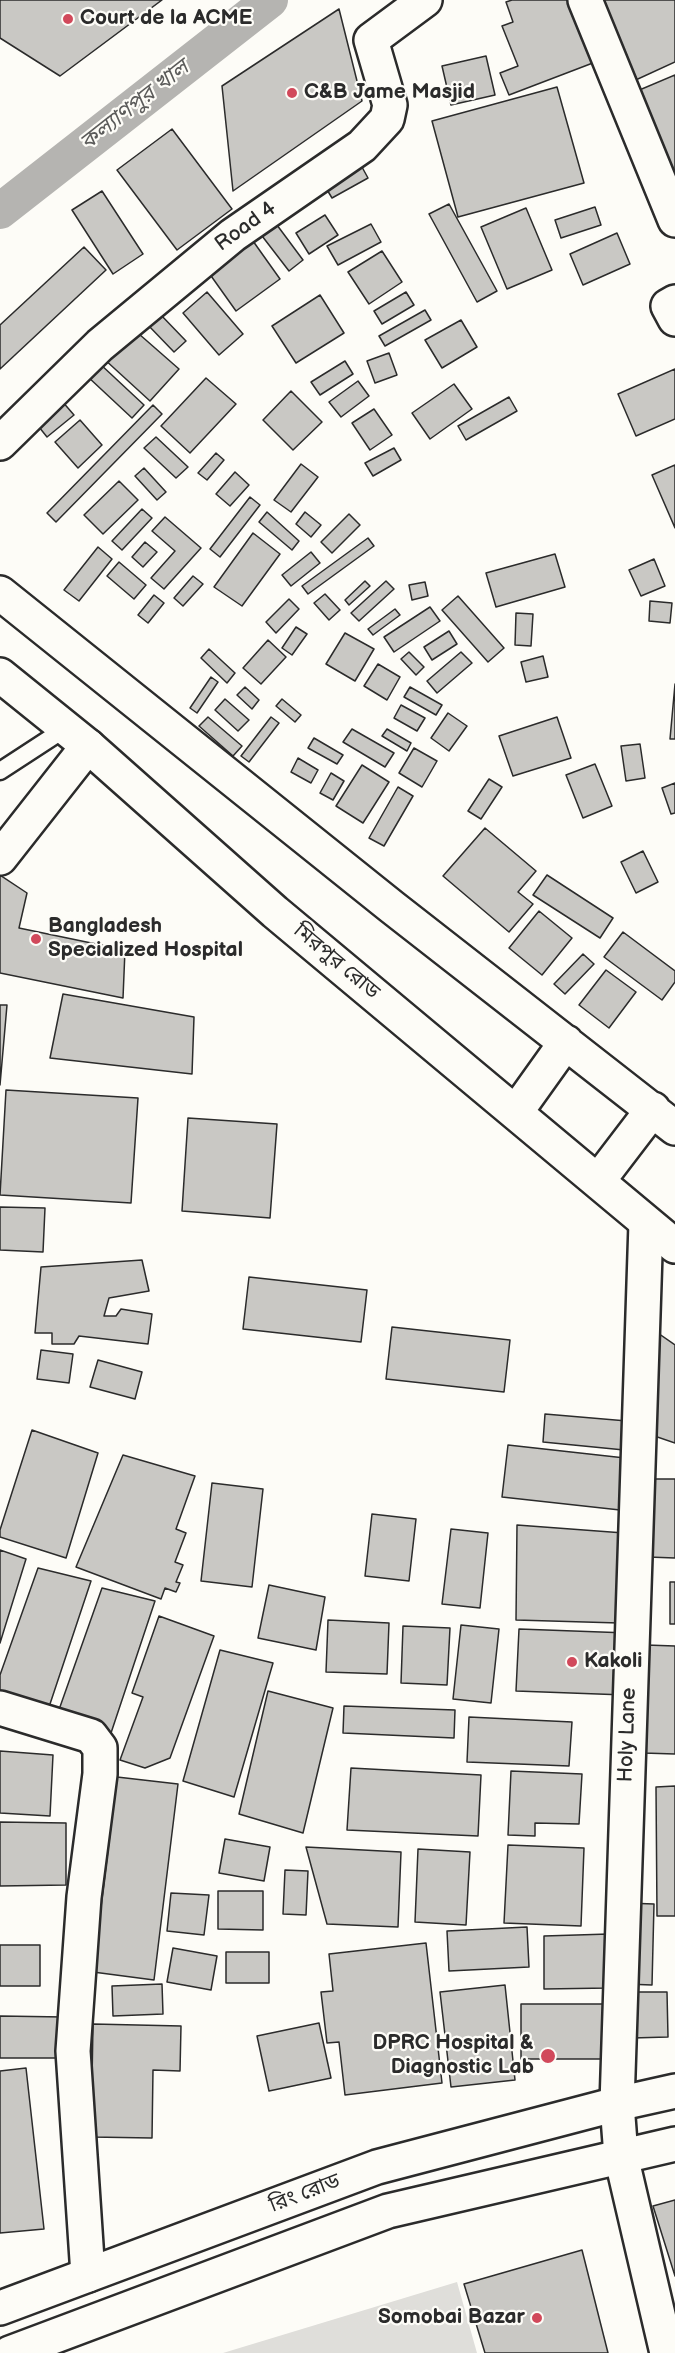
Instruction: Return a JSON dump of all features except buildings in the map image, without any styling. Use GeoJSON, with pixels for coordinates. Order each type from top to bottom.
{"type":"FeatureCollection","features":[{"type":"Feature","properties":{"kind":"main road","name":"Road 4"},"geometry":{"type":"LineString","coordinates":[[0,442],[100,345],[233,235],[362,146],[387,119],[390,105],[371,40],[425,0]]}},
{"type":"Feature","properties":{"kind":"main road"},"geometry":{"type":"LineString","coordinates":[[585,0],[675,220]]}},
{"type":"Feature","properties":{"kind":"main road"},"geometry":{"type":"LineString","coordinates":[[675,302],[669,306],[675,319]]}},
{"type":"Feature","properties":{"kind":"main road"},"geometry":{"type":"LineString","coordinates":[[0,593],[392,907],[664,1118],[598,1181]]}},
{"type":"Feature","properties":{"kind":"main road","name":"মিরপুর রোড"},"geometry":{"type":"LineString","coordinates":[[0,675],[77,737],[275,912],[675,1246]]}},
{"type":"Feature","properties":{"kind":"main road"},"geometry":{"type":"LineString","coordinates":[[0,858],[77,737]]}},
{"type":"Feature","properties":{"kind":"main road"},"geometry":{"type":"LineString","coordinates":[[516,1112],[566,1042]]}},
{"type":"Feature","properties":{"kind":"main road","name":"Holy Lane"},"geometry":{"type":"LineString","coordinates":[[617,2104],[646,1222]]}},
{"type":"Feature","properties":{"kind":"main road"},"geometry":{"type":"LineString","coordinates":[[0,1708],[91,1737],[100,1748],[100,1774],[84,1897],[73,2051],[88,2275]]}},
{"type":"Feature","properties":{"kind":"main road","name":"রিং রোড"},"geometry":{"type":"LineString","coordinates":[[0,2308],[376,2167],[675,2091]]}},
{"type":"Feature","properties":{"kind":"main road"},"geometry":{"type":"LineString","coordinates":[[617,2104],[621,2156],[667,2353]]}},
{"type":"Feature","properties":{"kind":"main road"},"geometry":{"type":"LineString","coordinates":[[10,2353],[388,2211],[675,2144]]}},
{"type":"Feature","properties":{"kind":"lane"},"geometry":{"type":"LineString","coordinates":[[0,771],[77,737]]}},
{"type":"Feature","properties":{"kind":"shaded area"},"geometry":{"type":"Polygon","coordinates":[[[457,2282],[477,2353],[223,2353],[457,2282]]]}},
{"type":"Feature","properties":{"kind":"waterway","name":"কল্যাণপুর খাল"},"geometry":{"type":"LineString","coordinates":[[0,211],[270,0]]}},
{"type":"Feature","properties":{"kind":"place","name":"Court de la ACME"},"geometry":{"type":"Point","coordinates":[68,19]}},
{"type":"Feature","properties":{"kind":"place","name":"C&B Jame Masjid"},"geometry":{"type":"Point","coordinates":[292,93]}},
{"type":"Feature","properties":{"kind":"place","name":"Bangladesh Specialized Hospital"},"geometry":{"type":"Point","coordinates":[36,939]}},
{"type":"Feature","properties":{"kind":"place","name":"Kakoli"},"geometry":{"type":"Point","coordinates":[572,1662]}},
{"type":"Feature","properties":{"kind":"place","name":"DPRC Hospital & Diagnostic Lab"},"geometry":{"type":"Point","coordinates":[548,2056]}},
{"type":"Feature","properties":{"kind":"place","name":"Somobai Bazar"},"geometry":{"type":"Point","coordinates":[537,2318]}}]}
